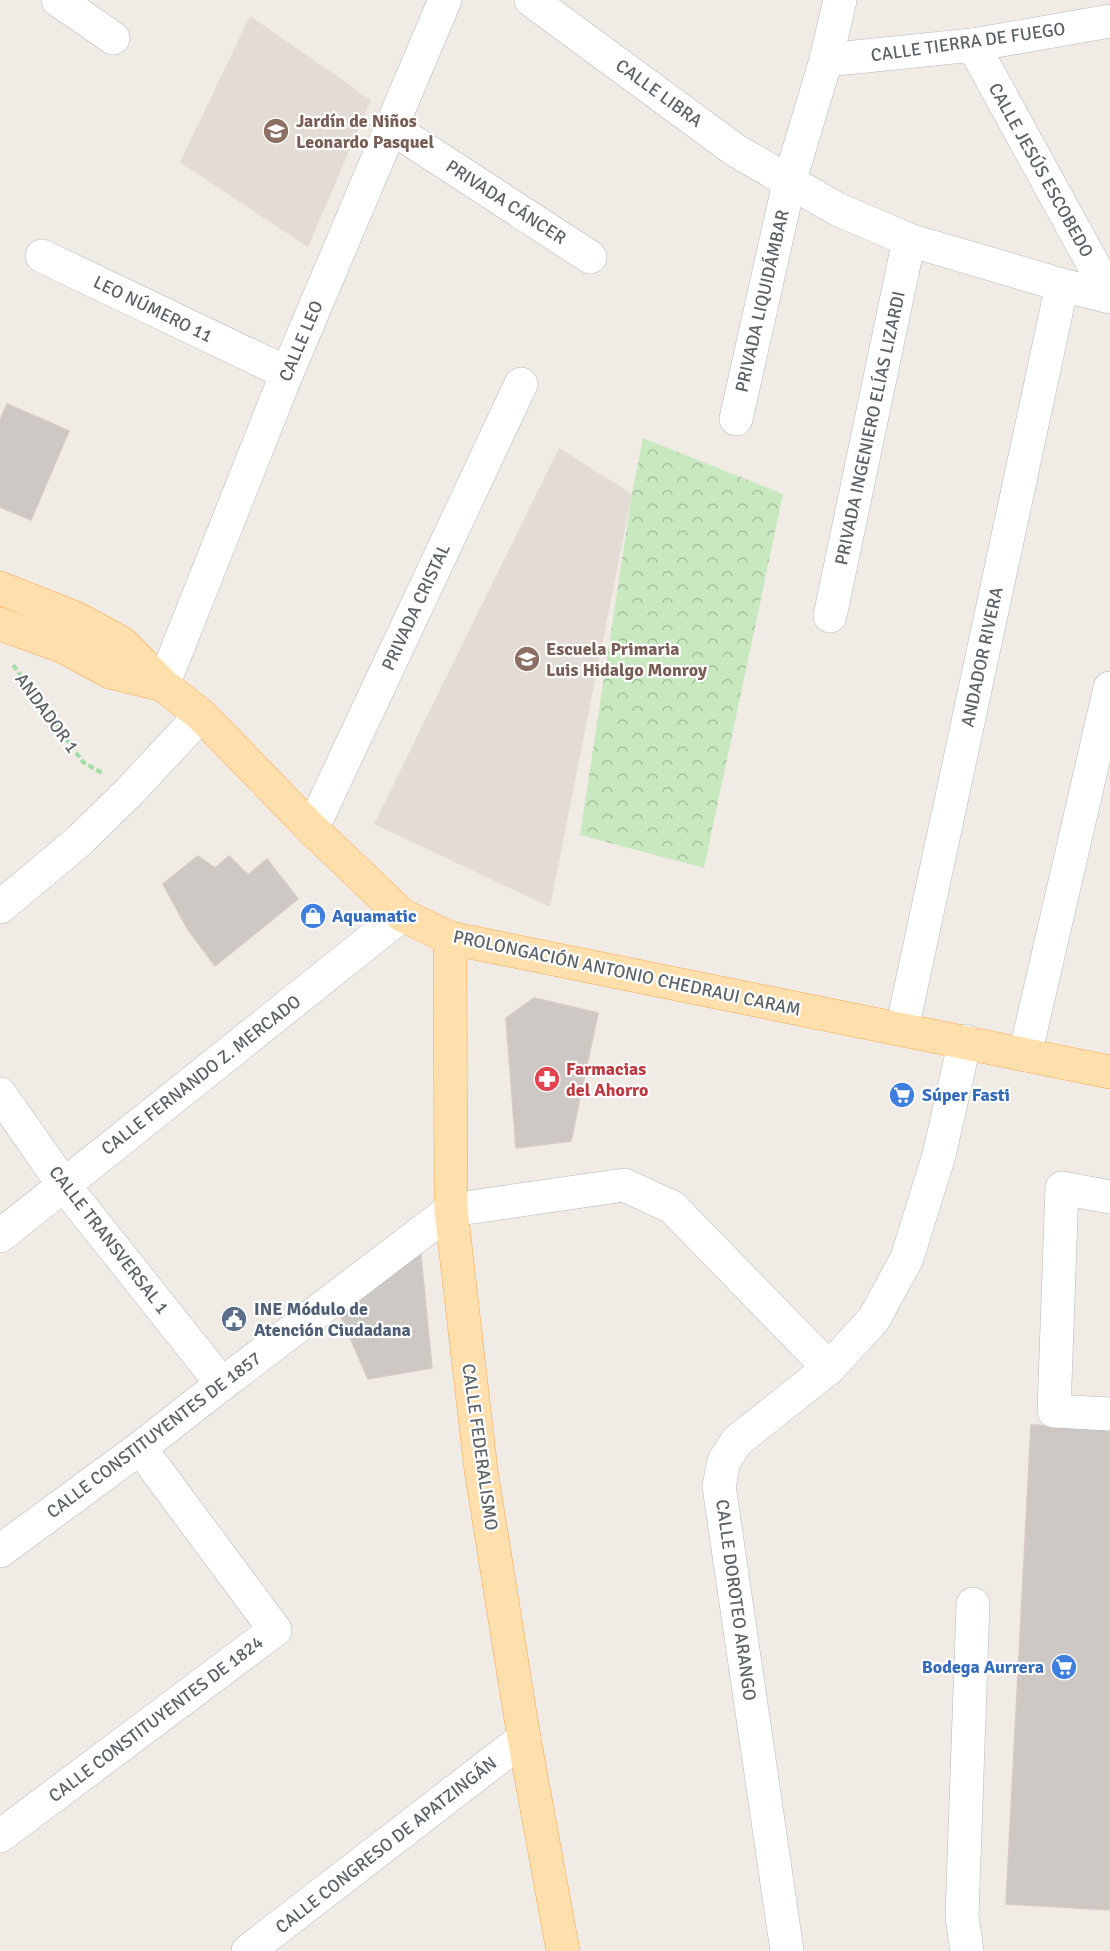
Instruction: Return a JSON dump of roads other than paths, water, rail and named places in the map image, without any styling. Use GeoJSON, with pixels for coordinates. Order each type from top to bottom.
{"type":"FeatureCollection","features":[{"type":"Feature","properties":{"kind":"main road","name":"PROLONGACIÓN ANTONIO CHEDRAUI CARAM"},"geometry":{"type":"LineString","coordinates":[[0,588],[76,618],[122,643],[163,685],[201,715],[312,829],[402,915],[450,938],[1110,1072]]}},
{"type":"Feature","properties":{"kind":"main road"},"geometry":{"type":"LineString","coordinates":[[0,624],[64,647],[110,672],[163,685]]}},
{"type":"Feature","properties":{"kind":"main road","name":"CALLE FEDERALISMO"},"geometry":{"type":"LineString","coordinates":[[450,938],[451,1210],[481,1470],[524,1738],[563,1951]]}},
{"type":"Feature","properties":{"kind":"street","name":"CALLE LEO"},"geometry":{"type":"LineString","coordinates":[[163,685],[276,367],[392,128],[445,0]]}},
{"type":"Feature","properties":{"kind":"street","name":"CALLE LIBRA"},"geometry":{"type":"LineString","coordinates":[[531,0],[735,150],[837,209],[909,240],[1062,285],[1110,296]]}},
{"type":"Feature","properties":{"kind":"street","name":"PRIVADA LIQUIDÁMBAR"},"geometry":{"type":"LineString","coordinates":[[736,419],[789,183],[826,60],[840,0]]}},
{"type":"Feature","properties":{"kind":"street"},"geometry":{"type":"LineString","coordinates":[[73,4],[113,38]]}},
{"type":"Feature","properties":{"kind":"street","name":"CALLE TIERRA DE FUEGO"},"geometry":{"type":"LineString","coordinates":[[826,60],[973,45],[1110,21]]}},
{"type":"Feature","properties":{"kind":"street","name":"CALLE JESÚS ESCOBEDO"},"geometry":{"type":"LineString","coordinates":[[973,45],[1110,296]]}},
{"type":"Feature","properties":{"kind":"street","name":"PRIVADA CÁNCER"},"geometry":{"type":"LineString","coordinates":[[392,128],[590,257]]}},
{"type":"Feature","properties":{"kind":"street","name":"PRIVADA INGENIERO ELÍAS LIZARDI"},"geometry":{"type":"LineString","coordinates":[[830,616],[909,240]]}},
{"type":"Feature","properties":{"kind":"street","name":"LEO NÚMERO 11"},"geometry":{"type":"LineString","coordinates":[[42,256],[276,367]]}},
{"type":"Feature","properties":{"kind":"street","name":"ANDADOR RIVERA"},"geometry":{"type":"LineString","coordinates":[[902,1029],[1062,285]]}},
{"type":"Feature","properties":{"kind":"street","name":"PRIVADA CRISTAL"},"geometry":{"type":"LineString","coordinates":[[312,829],[521,384]]}},
{"type":"Feature","properties":{"kind":"street"},"geometry":{"type":"LineString","coordinates":[[1025,1055],[1110,688]]}},
{"type":"Feature","properties":{"kind":"street"},"geometry":{"type":"LineString","coordinates":[[0,907],[79,841],[131,790],[201,715]]}},
{"type":"Feature","properties":{"kind":"street","name":"CALLE FERNANDO Z. MERCADO"},"geometry":{"type":"LineString","coordinates":[[0,1236],[402,915]]}},
{"type":"Feature","properties":{"kind":"street","name":"CALLE DOROTEO ARANGO"},"geometry":{"type":"LineString","coordinates":[[787,1951],[719,1486],[724,1461],[737,1441],[829,1368],[874,1319],[907,1258],[939,1155],[965,1041]]}},
{"type":"Feature","properties":{"kind":"street","name":"CALLE TRANSVERSAL 1"},"geometry":{"type":"LineString","coordinates":[[0,1094],[63,1184],[222,1384]]}},
{"type":"Feature","properties":{"kind":"street"},"geometry":{"type":"LineString","coordinates":[[451,1210],[624,1185],[672,1207],[829,1368]]}},
{"type":"Feature","properties":{"kind":"street"},"geometry":{"type":"LineString","coordinates":[[1110,1197],[1062,1188],[1054,1411],[1110,1414]]}},
{"type":"Feature","properties":{"kind":"street","name":"CALLE CONSTITUYENTES DE 1857"},"geometry":{"type":"LineString","coordinates":[[0,1551],[140,1448],[451,1210]]}},
{"type":"Feature","properties":{"kind":"street","name":"CALLE CONSTITUYENTES DE 1824"},"geometry":{"type":"LineString","coordinates":[[0,1836],[275,1630],[140,1448]]}},
{"type":"Feature","properties":{"kind":"street"},"geometry":{"type":"LineString","coordinates":[[967,1951],[962,1916],[973,1604]]}},
{"type":"Feature","properties":{"kind":"street","name":"CALLE CONGRESO DE APATZINGÁN"},"geometry":{"type":"LineString","coordinates":[[248,1951],[524,1738]]}},
{"type":"Feature","properties":{"kind":"place","name":"Jardín de Niños Leonardo Pasquel"},"geometry":{"type":"Point","coordinates":[276,131]}},
{"type":"Feature","properties":{"kind":"place","name":"Escuela Primaria Luis Hidalgo Monroy"},"geometry":{"type":"Point","coordinates":[527,659]}},
{"type":"Feature","properties":{"kind":"place","name":"Aquamatic"},"geometry":{"type":"Point","coordinates":[313,916]}},
{"type":"Feature","properties":{"kind":"place","name":"Farmacias del Ahorro"},"geometry":{"type":"Point","coordinates":[547,1079]}},
{"type":"Feature","properties":{"kind":"place","name":"Súper Fasti"},"geometry":{"type":"Point","coordinates":[902,1095]}},
{"type":"Feature","properties":{"kind":"place","name":"INE Módulo de Atención Ciudadana"},"geometry":{"type":"Point","coordinates":[234,1319]}},
{"type":"Feature","properties":{"kind":"place","name":"Bodega Aurrera"},"geometry":{"type":"Point","coordinates":[1064,1667]}}]}
